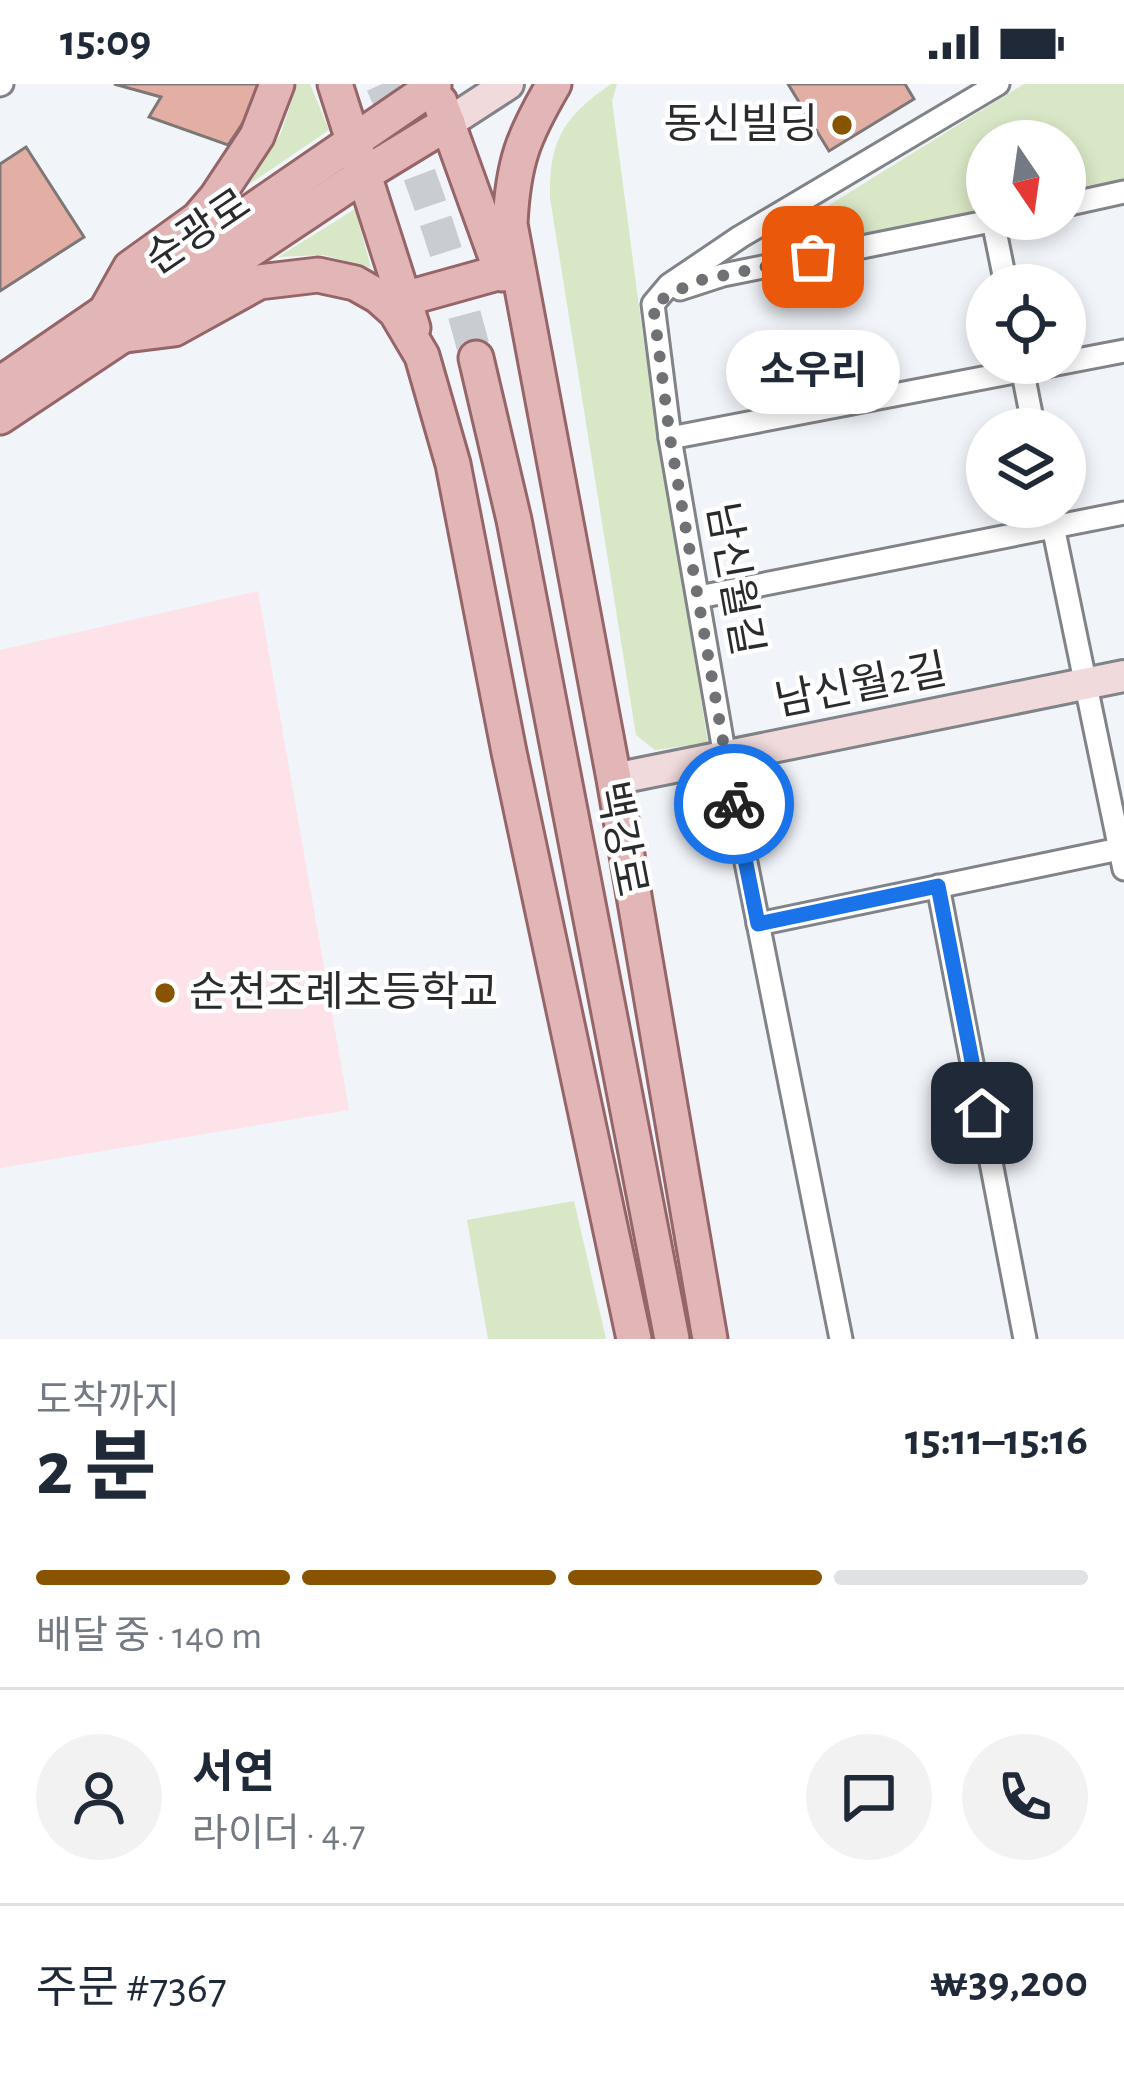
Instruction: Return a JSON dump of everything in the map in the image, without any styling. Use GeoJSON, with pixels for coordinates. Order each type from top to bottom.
{"type":"FeatureCollection","features":[{"type":"Feature","properties":{"kind":"main road"},"geometry":{"type":"LineString","coordinates":[[278,84],[257,136],[216,198],[198,219],[130,268],[115,326],[174,329],[259,282],[318,275],[355,284],[378,296],[396,311],[422,356]]}},
{"type":"Feature","properties":{"kind":"main road"},"geometry":{"type":"LineString","coordinates":[[335,84],[453,464],[634,1339]]}},
{"type":"Feature","properties":{"kind":"main road"},"geometry":{"type":"LineString","coordinates":[[554,84],[527,130],[513,174],[510,224],[614,779],[710,1339]]}},
{"type":"Feature","properties":{"kind":"main road"},"geometry":{"type":"LineString","coordinates":[[434,85],[501,272],[528,323]]}},
{"type":"Feature","properties":{"kind":"main road","name":"순광로"},"geometry":{"type":"LineString","coordinates":[[0,417],[115,326],[232,244],[354,139],[434,85]]}},
{"type":"Feature","properties":{"kind":"main road","name":"순광로"},"geometry":{"type":"LineString","coordinates":[[232,244],[448,123]]}},
{"type":"Feature","properties":{"kind":"main road"},"geometry":{"type":"LineString","coordinates":[[404,298],[501,272]]}},
{"type":"Feature","properties":{"kind":"main road","name":"순광로"},"geometry":{"type":"LineString","coordinates":[[0,384],[115,326]]}},
{"type":"Feature","properties":{"kind":"main road","name":"백강로"},"geometry":{"type":"LineString","coordinates":[[476,358],[514,520],[672,1339]]}},
{"type":"Feature","properties":{"kind":"street"},"geometry":{"type":"LineString","coordinates":[[448,123],[508,84]]}},
{"type":"Feature","properties":{"kind":"street"},"geometry":{"type":"LineString","coordinates":[[653,304],[669,285],[740,237],[998,84]]}},
{"type":"Feature","properties":{"kind":"street"},"geometry":{"type":"LineString","coordinates":[[1086,201],[1124,193]]}},
{"type":"Feature","properties":{"kind":"street"},"geometry":{"type":"LineString","coordinates":[[653,304],[696,281],[966,226]]}},
{"type":"Feature","properties":{"kind":"street","name":"남신월길"},"geometry":{"type":"LineString","coordinates":[[653,304],[670,438],[725,757],[842,1339]]}},
{"type":"Feature","properties":{"kind":"street"},"geometry":{"type":"LineString","coordinates":[[1086,357],[1124,351]]}},
{"type":"Feature","properties":{"kind":"street"},"geometry":{"type":"LineString","coordinates":[[670,438],[966,379]]}},
{"type":"Feature","properties":{"kind":"street"},"geometry":{"type":"LineString","coordinates":[[1086,515],[1124,513]]}},
{"type":"Feature","properties":{"kind":"street"},"geometry":{"type":"LineString","coordinates":[[699,597],[1003,528]]}},
{"type":"Feature","properties":{"kind":"street"},"geometry":{"type":"LineString","coordinates":[[758,924],[938,886],[1123,855],[1053,528]]}},
{"type":"Feature","properties":{"kind":"street","name":"남신월2길"},"geometry":{"type":"LineString","coordinates":[[614,779],[1124,676]]}},
{"type":"Feature","properties":{"kind":"street"},"geometry":{"type":"LineString","coordinates":[[938,886],[1025,1339]]}},
{"type":"Feature","properties":{"kind":"shaded area","name":"순천조례초등학교"},"geometry":{"type":"Polygon","coordinates":[[[258,591],[349,1110],[0,1168],[0,650],[258,591]]]}},
{"type":"Feature","properties":{"kind":"green space"},"geometry":{"type":"Polygon","coordinates":[[[297,84],[310,84],[329,130],[248,185],[281,133],[297,84]]]}},
{"type":"Feature","properties":{"kind":"green space"},"geometry":{"type":"Polygon","coordinates":[[[617,84],[612,101],[643,337],[708,743],[655,750],[636,735],[550,198],[552,160],[563,131],[582,107],[617,84]]]}},
{"type":"Feature","properties":{"kind":"green space"},"geometry":{"type":"Polygon","coordinates":[[[1024,84],[1124,84],[1124,180],[1086,188],[1086,120],[966,120],[966,214],[838,241],[829,205],[1024,84]]]}},
{"type":"Feature","properties":{"kind":"green space"},"geometry":{"type":"Polygon","coordinates":[[[355,209],[371,268],[323,255],[278,257],[355,209]]]}},
{"type":"Feature","properties":{"kind":"green space"},"geometry":{"type":"Polygon","coordinates":[[[574,1201],[606,1339],[488,1339],[467,1220],[574,1201]]]}},
{"type":"Feature","properties":{"kind":"building"},"geometry":{"type":"Polygon","coordinates":[[[114,84],[259,84],[259,99],[228,145],[149,117],[161,97],[114,84]]]}},
{"type":"Feature","properties":{"kind":"building","name":"동신빌딩"},"geometry":{"type":"Polygon","coordinates":[[[788,84],[905,84],[914,99],[829,151],[788,84]]]}},
{"type":"Feature","properties":{"kind":"building"},"geometry":{"type":"Polygon","coordinates":[[[26,147],[84,237],[0,291],[0,164],[26,147]]]}},
{"type":"Feature","properties":{"kind":"tunnel"},"geometry":{"type":"LineString","coordinates":[[382,84],[435,219],[476,358]]}},
{"type":"Feature","properties":{"kind":"way so far"},"geometry":{"type":"LineString","coordinates":[[734,804],[670,438],[653,304],[696,281],[813,257]]}},
{"type":"Feature","properties":{"kind":"place","name":"동신빌딩"},"geometry":{"type":"Point","coordinates":[842,125]}},
{"type":"Feature","properties":{"kind":"place","name":"소우리"},"geometry":{"type":"Point","coordinates":[813,257]}},
{"type":"Feature","properties":{"kind":"place","name":"순천조례초등학교"},"geometry":{"type":"Point","coordinates":[165,993]}},
{"type":"Feature","properties":{"kind":"route"},"geometry":{"type":"LineString","coordinates":[[734,804],[758,924],[938,886],[982,1113]]}}]}
